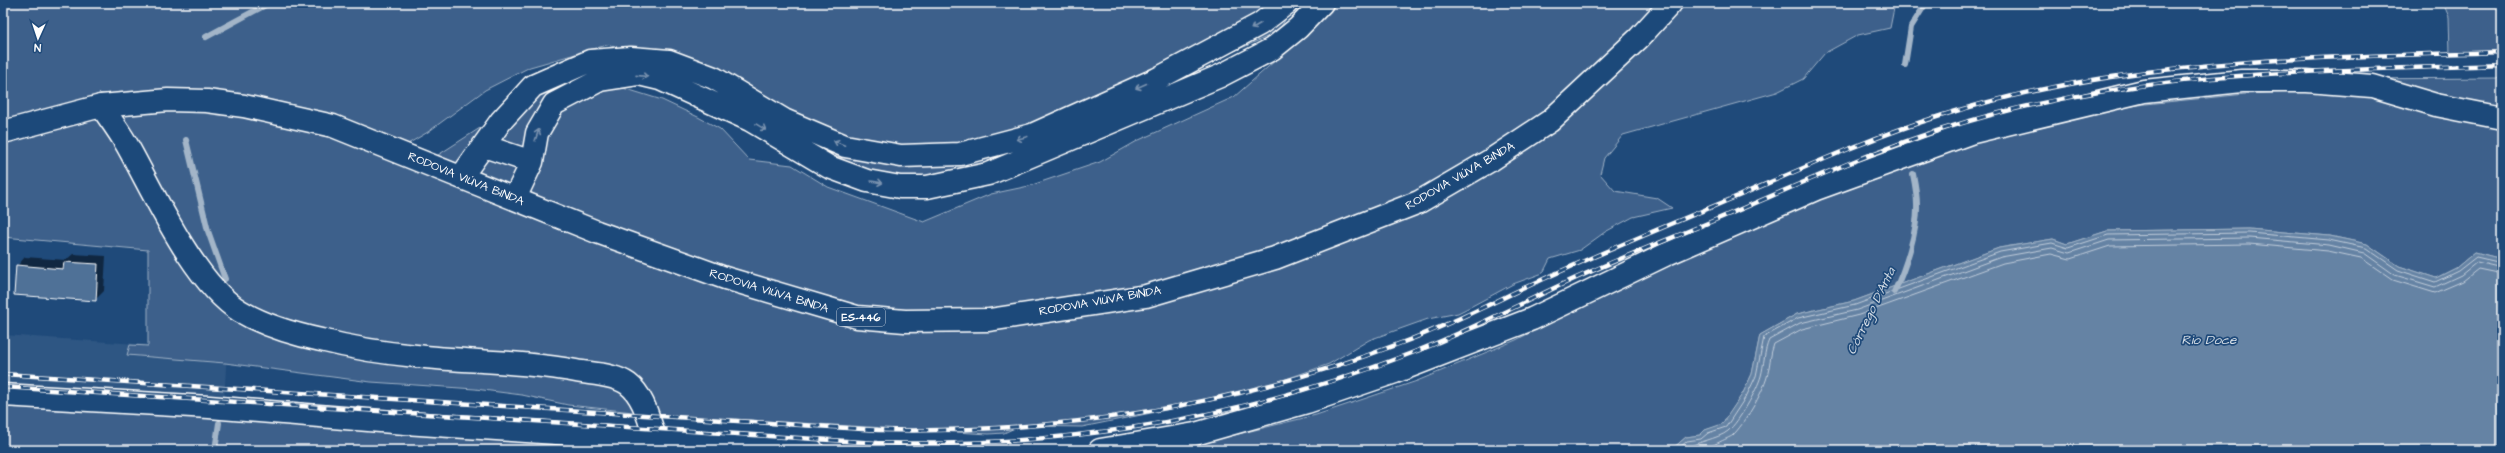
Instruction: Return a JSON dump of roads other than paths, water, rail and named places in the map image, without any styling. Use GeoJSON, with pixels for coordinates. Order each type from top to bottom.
{"type":"FeatureCollection","features":[{"type":"Feature","properties":{"kind":"street"},"geometry":{"type":"LineString","coordinates":[[461,177],[502,121],[533,86],[590,61],[631,58],[669,61],[714,78],[784,120],[845,146],[901,156],[960,154],[1032,135],[1157,79],[1260,24],[1287,3]]}},
{"type":"Feature","properties":{"kind":"street"},"geometry":{"type":"LineString","coordinates":[[515,198],[532,162],[537,133],[554,104],[600,80],[639,74],[660,79],[750,120],[829,167],[867,180],[900,186],[927,187],[988,174],[1151,107],[1240,68],[1272,49],[1298,28],[1322,3]]}},
{"type":"Feature","properties":{"kind":"street","name":"RODOVIA VIÚVA BINDA"},"geometry":{"type":"LineString","coordinates":[[3,132],[101,106],[168,100],[207,101],[244,106],[333,126],[597,232],[725,278],[857,317],[905,321],[989,320],[1146,296],[1275,258],[1419,202],[1491,160],[1550,121],[1639,38],[1671,3]]}},
{"type":"Feature","properties":{"kind":"street"},"geometry":{"type":"LineString","coordinates":[[1100,450],[1194,434],[1307,402],[1395,372],[1532,319],[1667,254],[1816,189],[1973,132],[2113,98],[2144,91],[2242,81],[2307,81],[2372,86],[2436,105],[2502,118]]}},
{"type":"Feature","properties":{"kind":"street"},"geometry":{"type":"LineString","coordinates":[[101,106],[126,143],[166,219],[185,248],[219,296],[241,312],[271,326],[297,335],[354,348],[416,356],[552,366],[615,378],[626,382],[636,390],[648,415],[656,440]]}},
{"type":"Feature","properties":{"kind":"street"},"geometry":{"type":"LineString","coordinates":[[484,146],[532,162]]}},
{"type":"Feature","properties":{"kind":"street"},"geometry":{"type":"LineString","coordinates":[[3,395],[209,407],[812,450]]}},
{"type":"Feature","properties":{"kind":"water","name":"Rio Doce"},"geometry":{"type":"Polygon","coordinates":[[[2249,229],[2330,236],[2367,244],[2399,266],[2436,278],[2456,268],[2475,252],[2502,259],[2502,450],[1671,450],[1686,437],[1700,435],[1705,430],[1722,424],[1743,393],[1752,374],[1760,335],[1797,314],[1854,301],[1999,248],[2053,239],[2067,244],[2107,231],[2249,229]]]}},
{"type":"Feature","properties":{"kind":"waterway"},"geometry":{"type":"LineString","coordinates":[[206,37],[269,3]]}},
{"type":"Feature","properties":{"kind":"waterway","name":"Córrego D'Anta"},"geometry":{"type":"LineString","coordinates":[[1905,65],[1911,27],[1926,3]]}},
{"type":"Feature","properties":{"kind":"waterway"},"geometry":{"type":"LineString","coordinates":[[186,140],[208,231],[225,279]]}},
{"type":"Feature","properties":{"kind":"waterway","name":"Córrego D'Anta"},"geometry":{"type":"LineString","coordinates":[[1894,292],[1902,273],[1913,238],[1917,215],[1916,189],[1913,174]]}},
{"type":"Feature","properties":{"kind":"waterway"},"geometry":{"type":"LineString","coordinates":[[215,450],[219,423]]}},
{"type":"Feature","properties":{"kind":"railway"},"geometry":{"type":"LineString","coordinates":[[3,374],[878,430],[945,430],[1012,427],[1078,421],[1144,412],[1209,400],[1274,384],[1338,365],[1439,328],[1596,256],[1865,143],[1940,116],[2009,97],[2078,82],[2218,64],[2360,56],[2502,52]]}},
{"type":"Feature","properties":{"kind":"railway"},"geometry":{"type":"LineString","coordinates":[[3,387],[877,443],[945,443],[1013,440],[1080,434],[1148,425],[1214,412],[1280,396],[1345,377],[1444,340],[1592,271],[1859,159],[1940,130],[2009,110],[2079,96],[2148,85],[2218,78],[2289,73],[2502,65]]}}]}
